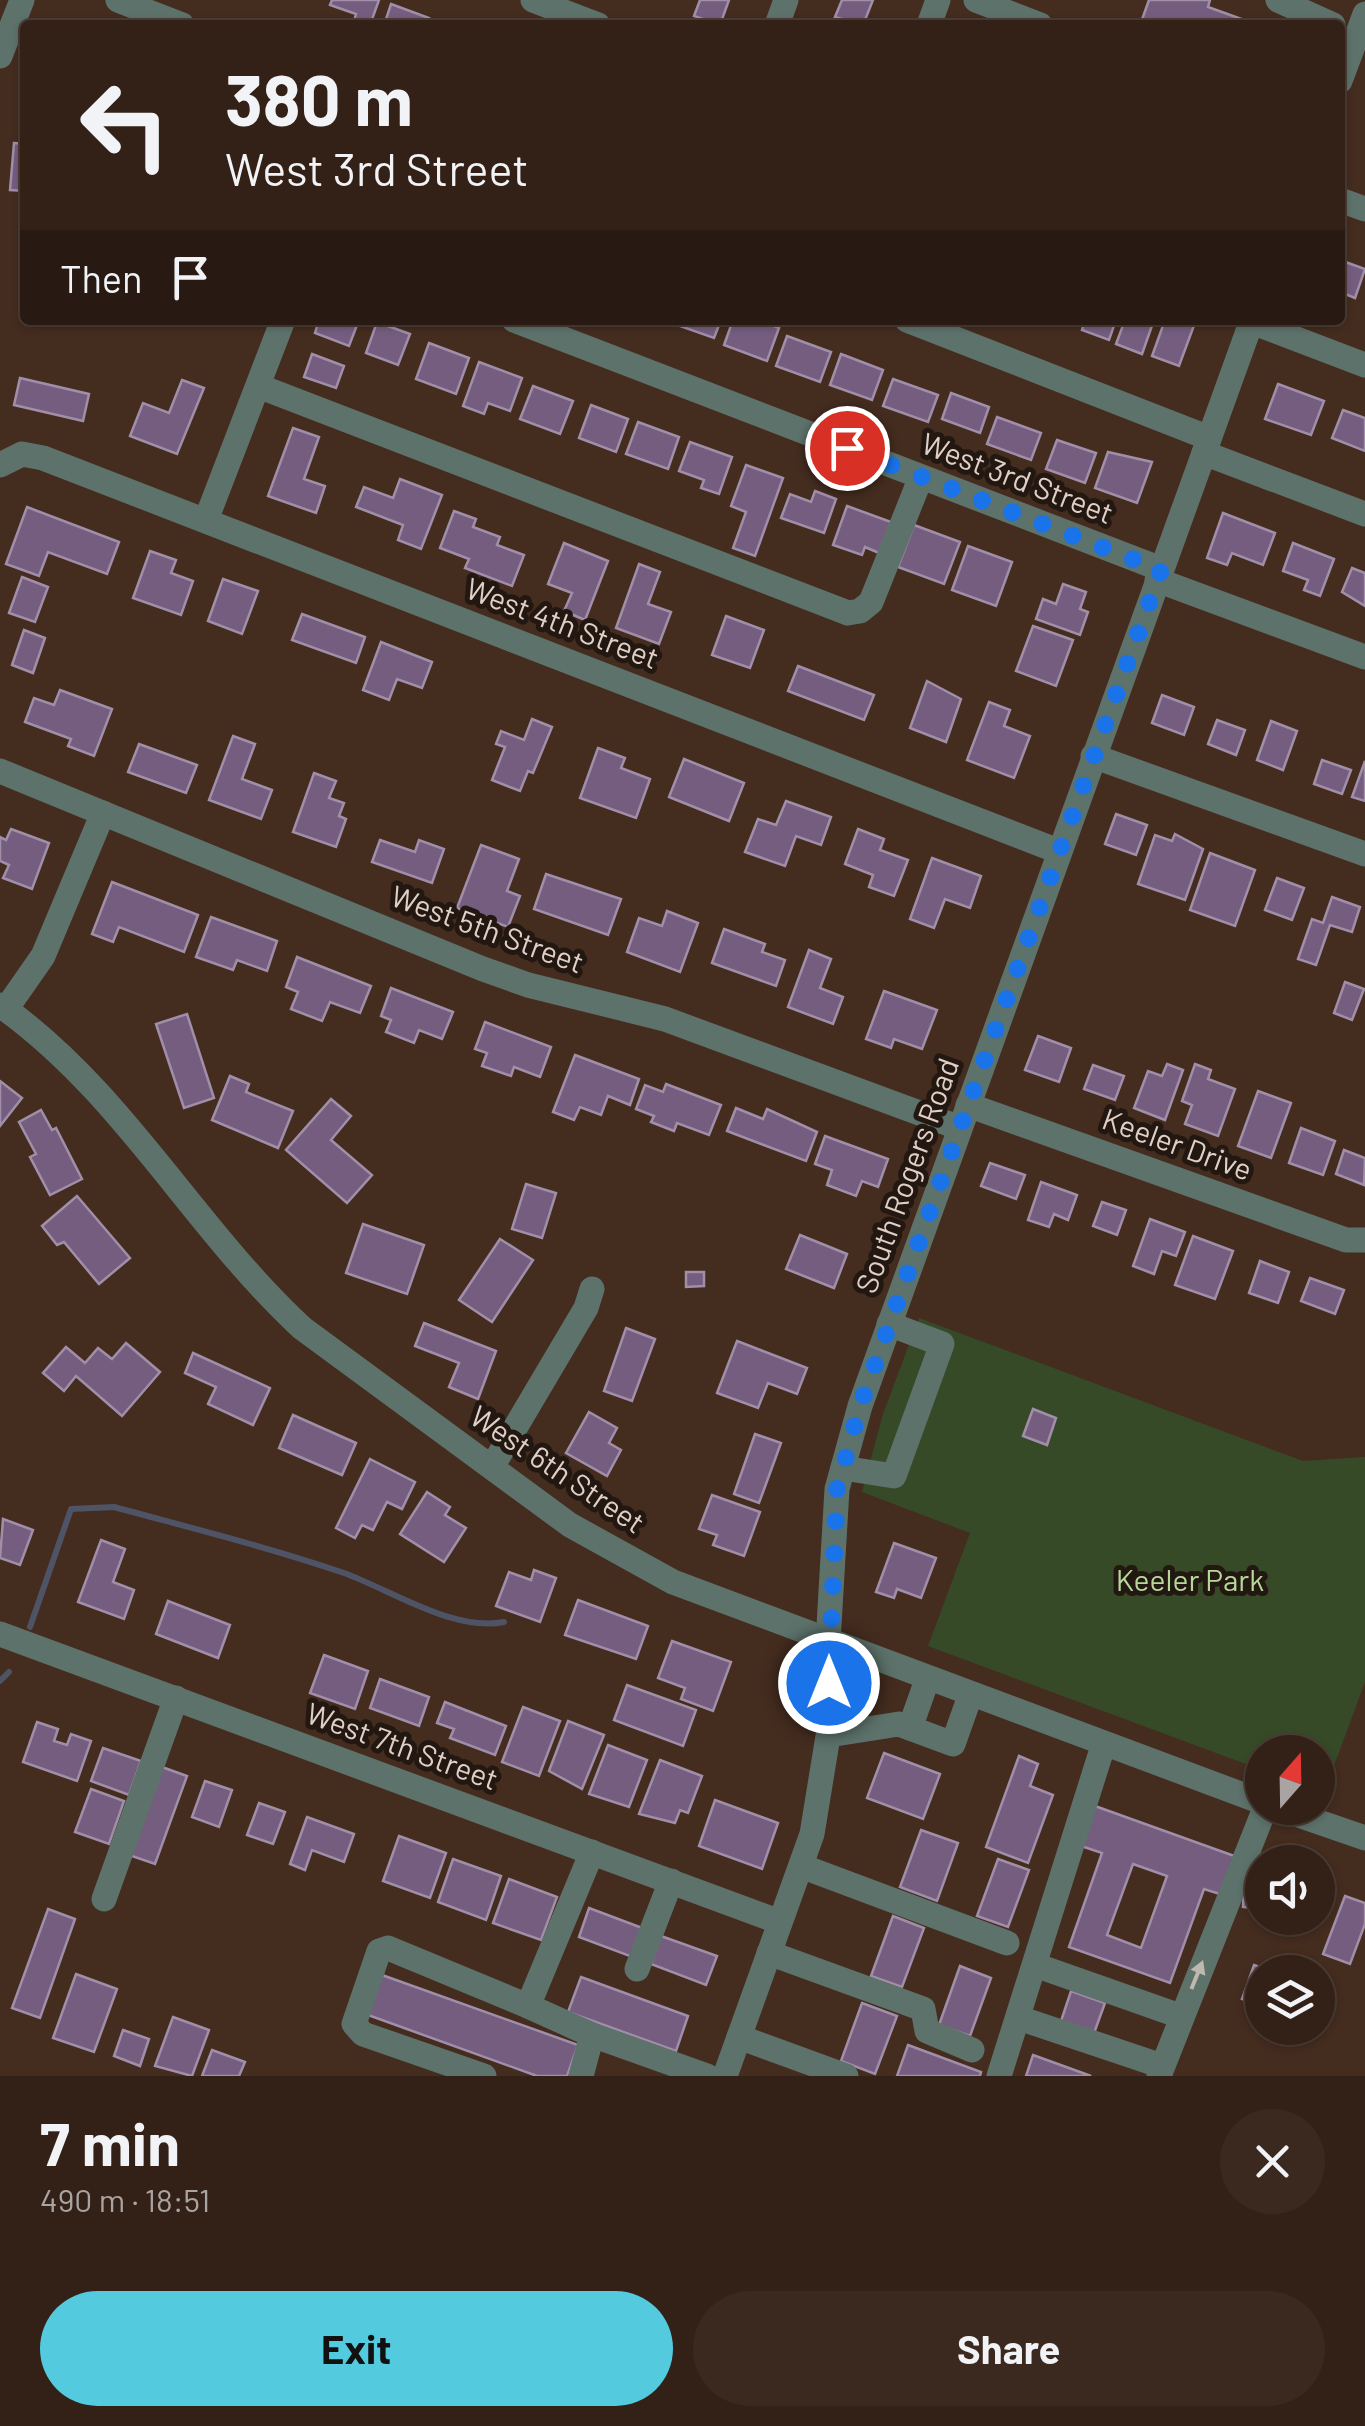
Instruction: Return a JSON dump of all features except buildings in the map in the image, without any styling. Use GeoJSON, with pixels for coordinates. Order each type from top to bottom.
{"type":"FeatureCollection","features":[{"type":"Feature","properties":{"kind":"street"},"geometry":{"type":"LineString","coordinates":[[0,56],[22,0]]}},
{"type":"Feature","properties":{"kind":"street"},"geometry":{"type":"LineString","coordinates":[[118,0],[169,20]]}},
{"type":"Feature","properties":{"kind":"street"},"geometry":{"type":"LineString","coordinates":[[534,0],[585,20]]}},
{"type":"Feature","properties":{"kind":"street"},"geometry":{"type":"LineString","coordinates":[[976,0],[1027,20]]}},
{"type":"Feature","properties":{"kind":"street"},"geometry":{"type":"LineString","coordinates":[[1278,0],[1305,5],[1326,20]]}},
{"type":"Feature","properties":{"kind":"street"},"geometry":{"type":"LineString","coordinates":[[1345,66],[1357,31]]}},
{"type":"Feature","properties":{"kind":"street"},"geometry":{"type":"LineString","coordinates":[[206,520],[281,325]]}},
{"type":"Feature","properties":{"kind":"street","name":"West 3rd Street"},"geometry":{"type":"LineString","coordinates":[[527,325],[921,477],[1365,657]]}},
{"type":"Feature","properties":{"kind":"street"},"geometry":{"type":"LineString","coordinates":[[920,325],[1365,514]]}},
{"type":"Feature","properties":{"kind":"street","name":"South Rogers Road"},"geometry":{"type":"LineString","coordinates":[[724,2076],[812,1834],[829,1735],[828,1642],[834,1522],[843,1468],[889,1324],[1251,325]]}},
{"type":"Feature","properties":{"kind":"street"},"geometry":{"type":"LineString","coordinates":[[1262,325],[1365,365]]}},
{"type":"Feature","properties":{"kind":"street"},"geometry":{"type":"LineString","coordinates":[[258,386],[848,613],[867,608],[875,596],[921,477]]}},
{"type":"Feature","properties":{"kind":"street","name":"West 4th Street"},"geometry":{"type":"LineString","coordinates":[[0,465],[22,454],[43,458],[1058,851]]}},
{"type":"Feature","properties":{"kind":"street"},"geometry":{"type":"LineString","coordinates":[[1093,756],[1365,854]]}},
{"type":"Feature","properties":{"kind":"street","name":"West 5th Street"},"geometry":{"type":"LineString","coordinates":[[0,771],[483,969],[528,985],[665,1018],[964,1117]]}},
{"type":"Feature","properties":{"kind":"street"},"geometry":{"type":"LineString","coordinates":[[3,1007],[42,956],[103,813]]}},
{"type":"Feature","properties":{"kind":"street","name":"West 6th Street"},"geometry":{"type":"LineString","coordinates":[[3,1007],[122,1116],[275,1303],[351,1368],[570,1525],[673,1582],[1245,1798]]}},
{"type":"Feature","properties":{"kind":"street","name":"Keeler Drive"},"geometry":{"type":"LineString","coordinates":[[964,1117],[1346,1240],[1365,1240]]}},
{"type":"Feature","properties":{"kind":"street"},"geometry":{"type":"LineString","coordinates":[[492,1467],[586,1308],[592,1289]]}},
{"type":"Feature","properties":{"kind":"street"},"geometry":{"type":"LineString","coordinates":[[843,1468],[894,1476],[942,1344],[889,1324]]}},
{"type":"Feature","properties":{"kind":"street","name":"West 7th Street"},"geometry":{"type":"LineString","coordinates":[[0,1634],[780,1922]]}},
{"type":"Feature","properties":{"kind":"street"},"geometry":{"type":"LineString","coordinates":[[910,1728],[927,1680]]}},
{"type":"Feature","properties":{"kind":"street"},"geometry":{"type":"LineString","coordinates":[[829,1735],[899,1724],[954,1744],[970,1696]]}},
{"type":"Feature","properties":{"kind":"street"},"geometry":{"type":"LineString","coordinates":[[104,1899],[176,1698]]}},
{"type":"Feature","properties":{"kind":"street"},"geometry":{"type":"LineString","coordinates":[[998,2076],[1103,1746]]}},
{"type":"Feature","properties":{"kind":"street"},"geometry":{"type":"LineString","coordinates":[[1018,2018],[1160,2071],[1256,1825]]}},
{"type":"Feature","properties":{"kind":"street"},"geometry":{"type":"LineString","coordinates":[[1327,1825],[1365,1838]]}},
{"type":"Feature","properties":{"kind":"street"},"geometry":{"type":"LineString","coordinates":[[528,2006],[592,1852]]}},
{"type":"Feature","properties":{"kind":"street"},"geometry":{"type":"LineString","coordinates":[[801,1866],[1007,1943]]}},
{"type":"Feature","properties":{"kind":"street"},"geometry":{"type":"LineString","coordinates":[[637,1969],[671,1881]]}},
{"type":"Feature","properties":{"kind":"street"},"geometry":{"type":"LineString","coordinates":[[484,2076],[363,2034],[354,2024],[379,1951],[388,1948],[592,2036],[707,2076]]}},
{"type":"Feature","properties":{"kind":"street"},"geometry":{"type":"LineString","coordinates":[[769,1952],[923,2009],[927,2031],[972,2050]]}},
{"type":"Feature","properties":{"kind":"street"},"geometry":{"type":"LineString","coordinates":[[1035,1965],[1180,2016]]}},
{"type":"Feature","properties":{"kind":"street"},"geometry":{"type":"LineString","coordinates":[[581,2076],[592,2036]]}},
{"type":"Feature","properties":{"kind":"street"},"geometry":{"type":"LineString","coordinates":[[739,2037],[846,2076]]}},
{"type":"Feature","properties":{"kind":"green space","name":"Keeler Park"},"geometry":{"type":"Polygon","coordinates":[[[919,1318],[1303,1461],[1365,1457],[1365,1682],[1335,1763],[1335,1735],[1245,1735],[1245,1764],[928,1646],[970,1533],[862,1492],[883,1414],[919,1318]]]}},
{"type":"Feature","properties":{"kind":"waterway"},"geometry":{"type":"LineString","coordinates":[[30,1627],[71,1509],[114,1507],[344,1573],[443,1615],[464,1621],[504,1622]]}},
{"type":"Feature","properties":{"kind":"waterway"},"geometry":{"type":"LineString","coordinates":[[0,1681],[9,1672]]}},
{"type":"Feature","properties":{"kind":"route"},"geometry":{"type":"LineString","coordinates":[[829,1683],[837,1489],[860,1406],[1161,570],[847,448]]}}]}
